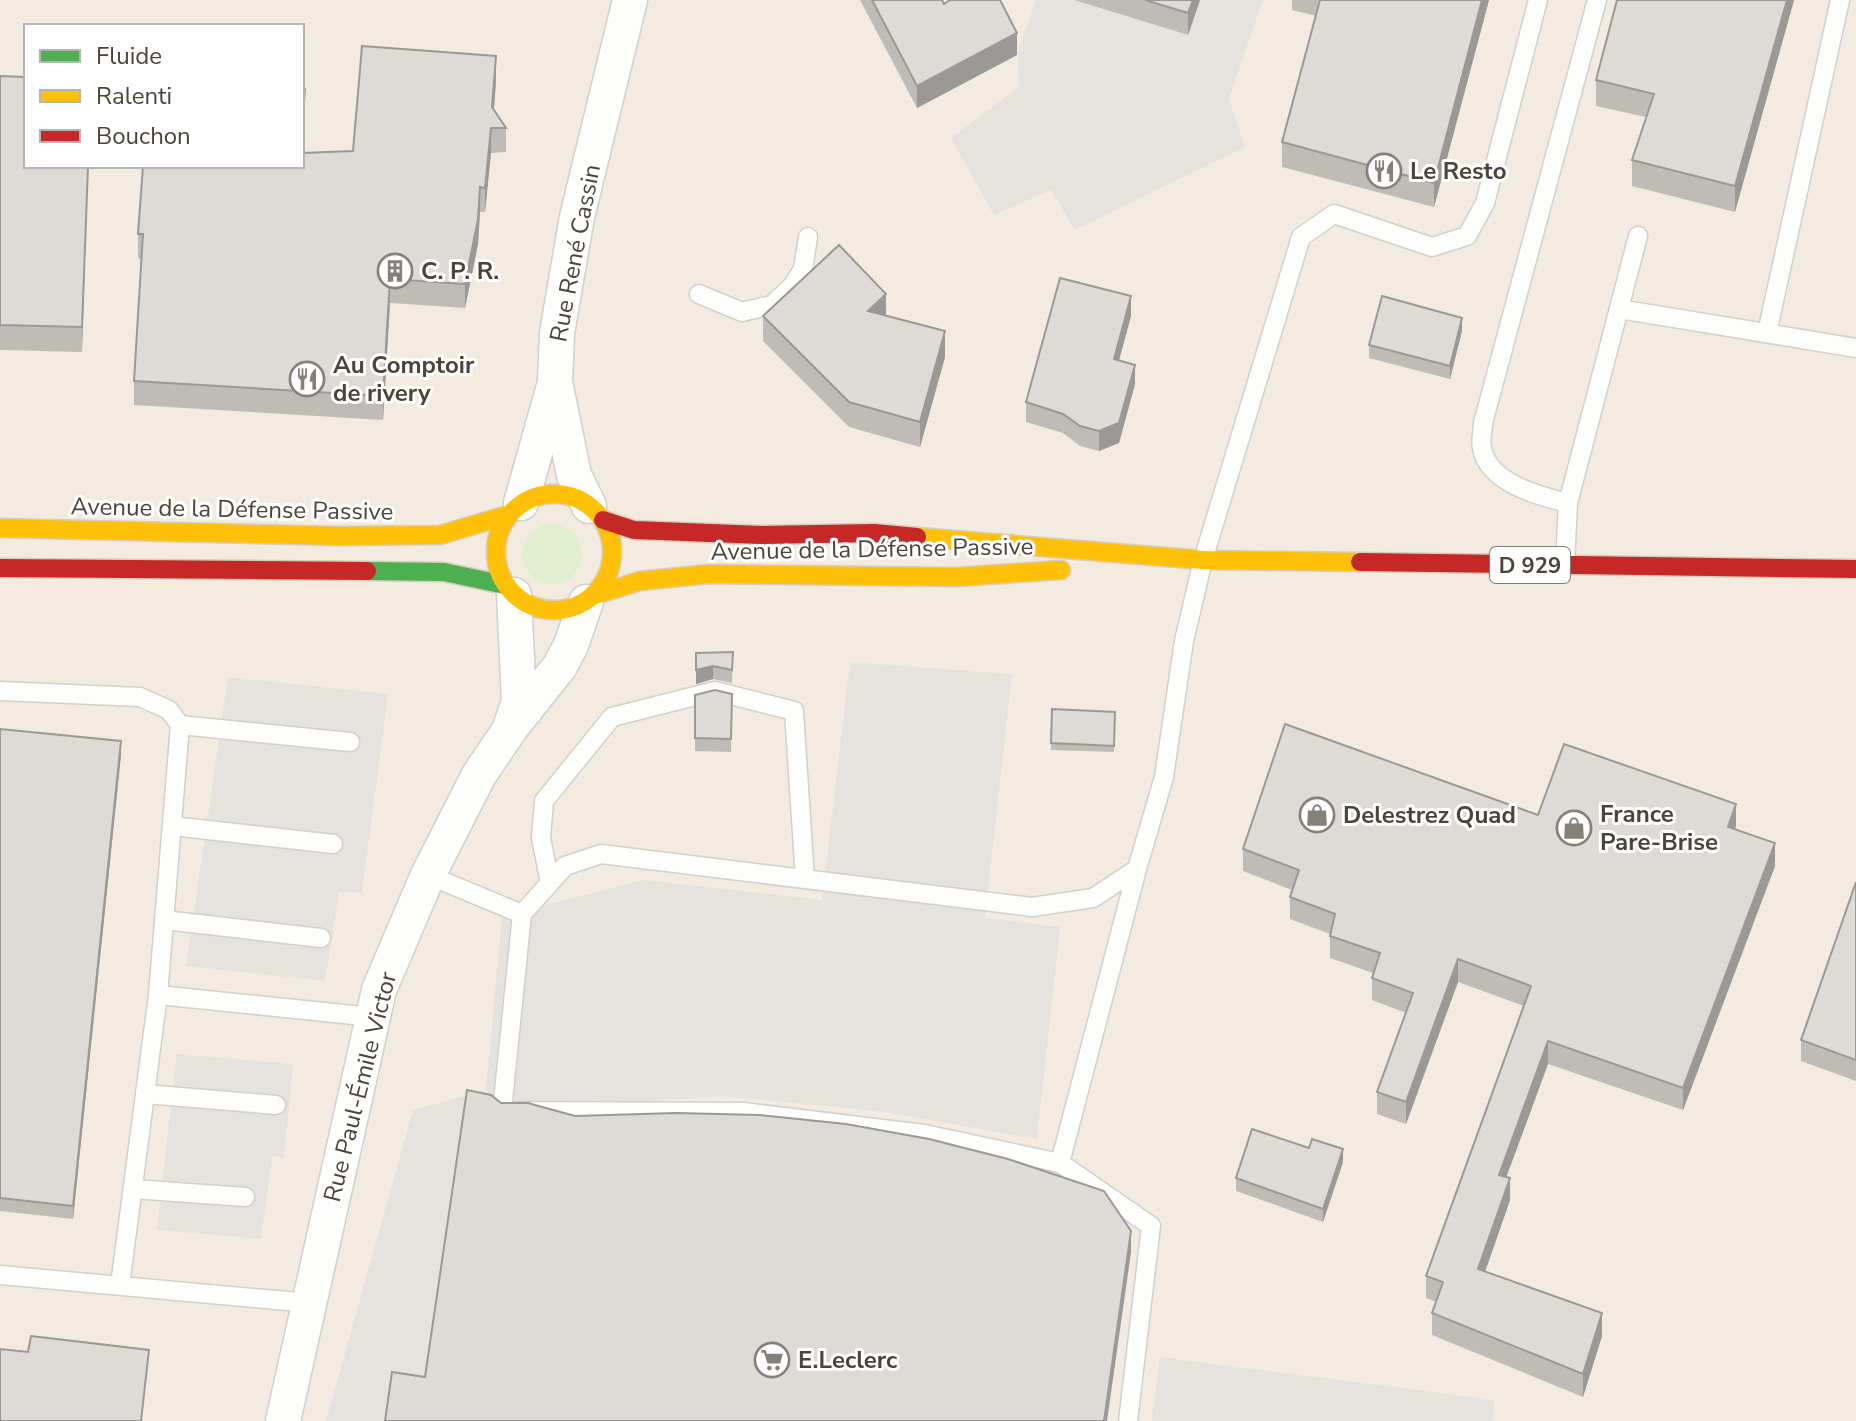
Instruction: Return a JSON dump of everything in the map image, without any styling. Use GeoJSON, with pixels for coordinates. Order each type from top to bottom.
{"type":"FeatureCollection","features":[{"type":"Feature","properties":{"kind":"main road"},"geometry":{"type":"LineString","coordinates":[[555,494],[573,497],[596,513],[610,535],[611,560],[603,584],[589,599],[568,609],[549,611],[530,606],[510,590],[497,568],[495,550],[499,532],[515,509],[537,496],[555,494]]}},
{"type":"Feature","properties":{"kind":"main road","name":"Avenue de la Défense Passive"},"geometry":{"type":"LineString","coordinates":[[0,528],[339,536],[440,535],[515,509]]}},
{"type":"Feature","properties":{"kind":"main road","name":"Avenue de la Défense Passive"},"geometry":{"type":"LineString","coordinates":[[596,513],[634,530],[761,535],[874,533],[1203,560],[1856,569]]}},
{"type":"Feature","properties":{"kind":"main road","name":"Avenue de la Défense Passive"},"geometry":{"type":"LineString","coordinates":[[589,599],[640,581],[709,574],[957,577],[1203,560]]}},
{"type":"Feature","properties":{"kind":"main road"},"geometry":{"type":"LineString","coordinates":[[0,568],[425,571],[444,572],[510,590]]}},
{"type":"Feature","properties":{"kind":"street","name":"Rue René Cassin"},"geometry":{"type":"LineString","coordinates":[[596,513],[574,475],[555,382],[557,333],[577,217],[622,1]]}},
{"type":"Feature","properties":{"kind":"street"},"geometry":{"type":"LineString","coordinates":[[515,509],[555,382]]}},
{"type":"Feature","properties":{"kind":"street","name":"Rue Paul-Émile Victor"},"geometry":{"type":"LineString","coordinates":[[510,590],[519,701],[510,729]]}},
{"type":"Feature","properties":{"kind":"street","name":"Rue Paul-Émile Victor"},"geometry":{"type":"LineString","coordinates":[[283,1421],[379,990],[428,875],[479,775],[510,729],[560,666],[589,599]]}},
{"type":"Feature","properties":{"kind":"lane"},"geometry":{"type":"LineString","coordinates":[[1060,1163],[1164,777],[1184,641],[1203,560],[1301,237],[1334,214],[1432,247],[1467,236],[1485,203],[1538,0]]}},
{"type":"Feature","properties":{"kind":"lane"},"geometry":{"type":"LineString","coordinates":[[1568,503],[1531,494],[1492,470],[1482,448],[1482,436],[1597,0]]}},
{"type":"Feature","properties":{"kind":"lane"},"geometry":{"type":"LineString","coordinates":[[1767,333],[1840,0]]}},
{"type":"Feature","properties":{"kind":"lane"},"geometry":{"type":"LineString","coordinates":[[1565,565],[1568,503],[1638,236]]}},
{"type":"Feature","properties":{"kind":"lane"},"geometry":{"type":"LineString","coordinates":[[699,294],[742,312],[772,305],[793,285],[803,269],[808,237]]}},
{"type":"Feature","properties":{"kind":"lane"},"geometry":{"type":"LineString","coordinates":[[1619,309],[1856,348]]}},
{"type":"Feature","properties":{"kind":"lane"},"geometry":{"type":"LineString","coordinates":[[0,691],[140,697],[169,710],[180,725],[158,995],[120,1285]]}},
{"type":"Feature","properties":{"kind":"lane"},"geometry":{"type":"LineString","coordinates":[[550,883],[541,838],[544,801],[612,717],[715,691],[794,711],[805,879]]}},
{"type":"Feature","properties":{"kind":"lane"},"geometry":{"type":"LineString","coordinates":[[180,725],[350,742]]}},
{"type":"Feature","properties":{"kind":"lane"},"geometry":{"type":"LineString","coordinates":[[172,826],[333,844]]}},
{"type":"Feature","properties":{"kind":"lane"},"geometry":{"type":"LineString","coordinates":[[1128,1421],[1151,1226],[1060,1163],[924,1134],[744,1112],[502,1111],[522,914],[565,866],[601,854],[1032,907],[1093,898],[1137,869]]}},
{"type":"Feature","properties":{"kind":"lane"},"geometry":{"type":"LineString","coordinates":[[428,875],[522,914]]}},
{"type":"Feature","properties":{"kind":"lane"},"geometry":{"type":"LineString","coordinates":[[164,920],[321,938]]}},
{"type":"Feature","properties":{"kind":"lane"},"geometry":{"type":"LineString","coordinates":[[158,995],[373,1017]]}},
{"type":"Feature","properties":{"kind":"lane"},"geometry":{"type":"LineString","coordinates":[[145,1094],[276,1105]]}},
{"type":"Feature","properties":{"kind":"lane"},"geometry":{"type":"LineString","coordinates":[[133,1189],[245,1197]]}},
{"type":"Feature","properties":{"kind":"lane"},"geometry":{"type":"LineString","coordinates":[[0,1275],[309,1303]]}},
{"type":"Feature","properties":{"kind":"shaded area"},"geometry":{"type":"Polygon","coordinates":[[[0,0],[1856,0],[1856,1421],[0,1421],[0,0]]]}},
{"type":"Feature","properties":{"kind":"shaded area"},"geometry":{"type":"Polygon","coordinates":[[[1036,0],[1074,0],[1188,35],[1200,0],[1263,0],[1229,99],[1245,147],[1075,230],[1051,190],[994,215],[951,138],[1019,87],[1017,55],[1036,0]]]}},
{"type":"Feature","properties":{"kind":"shaded area"},"geometry":{"type":"Polygon","coordinates":[[[850,662],[1012,674],[985,918],[1060,927],[1037,1139],[885,1112],[722,1096],[528,1111],[497,1421],[326,1421],[413,1110],[486,1090],[502,916],[643,880],[822,900],[850,662]]]}},
{"type":"Feature","properties":{"kind":"shaded area"},"geometry":{"type":"Polygon","coordinates":[[[228,677],[388,694],[362,893],[339,892],[325,981],[186,966],[228,677]]]}},
{"type":"Feature","properties":{"kind":"shaded area"},"geometry":{"type":"Polygon","coordinates":[[[177,1054],[293,1064],[284,1158],[272,1156],[261,1239],[157,1230],[177,1054]]]}},
{"type":"Feature","properties":{"kind":"shaded area"},"geometry":{"type":"Polygon","coordinates":[[[1160,1357],[1495,1400],[1493,1421],[1152,1421],[1160,1357]]]}},
{"type":"Feature","properties":{"kind":"green space"},"geometry":{"type":"Polygon","coordinates":[[[552,524],[574,532],[582,554],[574,576],[552,584],[530,576],[522,554],[530,532],[552,524]]]}},
{"type":"Feature","properties":{"kind":"building"},"geometry":{"type":"Polygon","coordinates":[[[872,0],[942,0],[944,4],[950,0],[1000,0],[1017,33],[917,86],[872,0]]]}},
{"type":"Feature","properties":{"kind":"building"},"geometry":{"type":"Polygon","coordinates":[[[1145,0],[1193,0],[1188,13],[1145,0]]]}},
{"type":"Feature","properties":{"kind":"building"},"geometry":{"type":"Polygon","coordinates":[[[1320,0],[1482,0],[1434,183],[1282,142],[1320,0]]]}},
{"type":"Feature","properties":{"kind":"building"},"geometry":{"type":"Polygon","coordinates":[[[1617,0],[1787,0],[1735,186],[1632,160],[1654,94],[1596,80],[1617,0]]]}},
{"type":"Feature","properties":{"kind":"building"},"geometry":{"type":"Polygon","coordinates":[[[362,46],[496,56],[492,107],[506,128],[491,128],[485,188],[480,187],[478,219],[465,284],[390,279],[383,396],[134,381],[143,234],[138,234],[143,168],[304,168],[304,153],[353,151],[362,46]]]}},
{"type":"Feature","properties":{"kind":"building"},"geometry":{"type":"Polygon","coordinates":[[[0,76],[24,77],[24,168],[88,168],[82,327],[0,325],[0,76]]]}},
{"type":"Feature","properties":{"kind":"building"},"geometry":{"type":"Polygon","coordinates":[[[839,245],[886,294],[868,311],[945,331],[920,422],[849,402],[763,316],[839,245]]]}},
{"type":"Feature","properties":{"kind":"building"},"geometry":{"type":"Polygon","coordinates":[[[1060,278],[1131,296],[1114,359],[1135,365],[1119,423],[1099,431],[1080,426],[1063,414],[1026,402],[1060,278]]]}},
{"type":"Feature","properties":{"kind":"building"},"geometry":{"type":"Polygon","coordinates":[[[1382,296],[1462,318],[1450,366],[1369,345],[1382,296]]]}},
{"type":"Feature","properties":{"kind":"building"},"geometry":{"type":"Polygon","coordinates":[[[733,652],[732,670],[713,666],[696,670],[696,653],[733,652]]]}},
{"type":"Feature","properties":{"kind":"building"},"geometry":{"type":"Polygon","coordinates":[[[715,690],[732,694],[731,739],[695,738],[695,695],[715,690]]]}},
{"type":"Feature","properties":{"kind":"building"},"geometry":{"type":"Polygon","coordinates":[[[1052,709],[1115,712],[1114,746],[1051,743],[1052,709]]]}},
{"type":"Feature","properties":{"kind":"building"},"geometry":{"type":"Polygon","coordinates":[[[1285,724],[1538,815],[1564,744],[1736,804],[1728,827],[1775,843],[1683,1088],[1548,1041],[1499,1175],[1510,1178],[1478,1269],[1602,1313],[1583,1374],[1432,1313],[1443,1282],[1426,1276],[1531,986],[1458,959],[1406,1102],[1377,1092],[1413,993],[1372,978],[1380,953],[1330,936],[1335,914],[1290,897],[1299,870],[1243,849],[1285,724]]]}},
{"type":"Feature","properties":{"kind":"building"},"geometry":{"type":"Polygon","coordinates":[[[0,729],[121,741],[73,1206],[0,1198],[0,729]]]}},
{"type":"Feature","properties":{"kind":"building"},"geometry":{"type":"Polygon","coordinates":[[[1856,882],[1856,1060],[1801,1040],[1856,882]]]}},
{"type":"Feature","properties":{"kind":"building"},"geometry":{"type":"Polygon","coordinates":[[[467,1090],[491,1095],[501,1103],[528,1103],[575,1116],[676,1113],[760,1115],[846,1124],[929,1139],[1008,1159],[1104,1191],[1131,1231],[1104,1421],[385,1421],[392,1372],[425,1377],[467,1090]]]}},
{"type":"Feature","properties":{"kind":"building"},"geometry":{"type":"Polygon","coordinates":[[[1252,1129],[1309,1148],[1312,1139],[1343,1149],[1323,1209],[1236,1178],[1252,1129]]]}},
{"type":"Feature","properties":{"kind":"building"},"geometry":{"type":"Polygon","coordinates":[[[31,1336],[149,1350],[141,1421],[0,1421],[0,1349],[28,1352],[31,1336]]]}},
{"type":"Feature","properties":{"kind":"traffic: fast"},"geometry":{"type":"LineString","coordinates":[[367,571],[444,572],[505,585]]}},
{"type":"Feature","properties":{"kind":"traffic: slow"},"geometry":{"type":"LineString","coordinates":[[554,494],[576,498],[595,511],[608,530],[612,552],[608,574],[595,593],[576,606],[554,610],[532,606],[513,593],[500,574],[496,552],[500,530],[513,511],[532,498],[554,494]]}},
{"type":"Feature","properties":{"kind":"traffic: slow"},"geometry":{"type":"LineString","coordinates":[[0,528],[339,536],[440,535],[508,515]]}},
{"type":"Feature","properties":{"kind":"traffic: slow"},"geometry":{"type":"LineString","coordinates":[[917,537],[1203,560],[1360,562]]}},
{"type":"Feature","properties":{"kind":"traffic: slow"},"geometry":{"type":"LineString","coordinates":[[592,596],[640,581],[709,574],[957,577],[1061,570]]}},
{"type":"Feature","properties":{"kind":"traffic: jam"},"geometry":{"type":"LineString","coordinates":[[603,520],[634,530],[761,535],[874,533],[917,537]]}},
{"type":"Feature","properties":{"kind":"traffic: jam"},"geometry":{"type":"LineString","coordinates":[[1360,562],[1856,569]]}},
{"type":"Feature","properties":{"kind":"traffic: jam"},"geometry":{"type":"LineString","coordinates":[[0,568],[367,571]]}},
{"type":"Feature","properties":{"kind":"place","name":"Le Resto"},"geometry":{"type":"Point","coordinates":[1384,171]}},
{"type":"Feature","properties":{"kind":"place","name":"C. P. R."},"geometry":{"type":"Point","coordinates":[395,271]}},
{"type":"Feature","properties":{"kind":"place","name":"Au Comptoir de rivery"},"geometry":{"type":"Point","coordinates":[307,379]}},
{"type":"Feature","properties":{"kind":"place","name":"Delestrez Quad"},"geometry":{"type":"Point","coordinates":[1317,815]}},
{"type":"Feature","properties":{"kind":"place","name":"France Pare-Brise"},"geometry":{"type":"Point","coordinates":[1574,828]}},
{"type":"Feature","properties":{"kind":"place","name":"E.Leclerc"},"geometry":{"type":"Point","coordinates":[772,1360]}}]}
